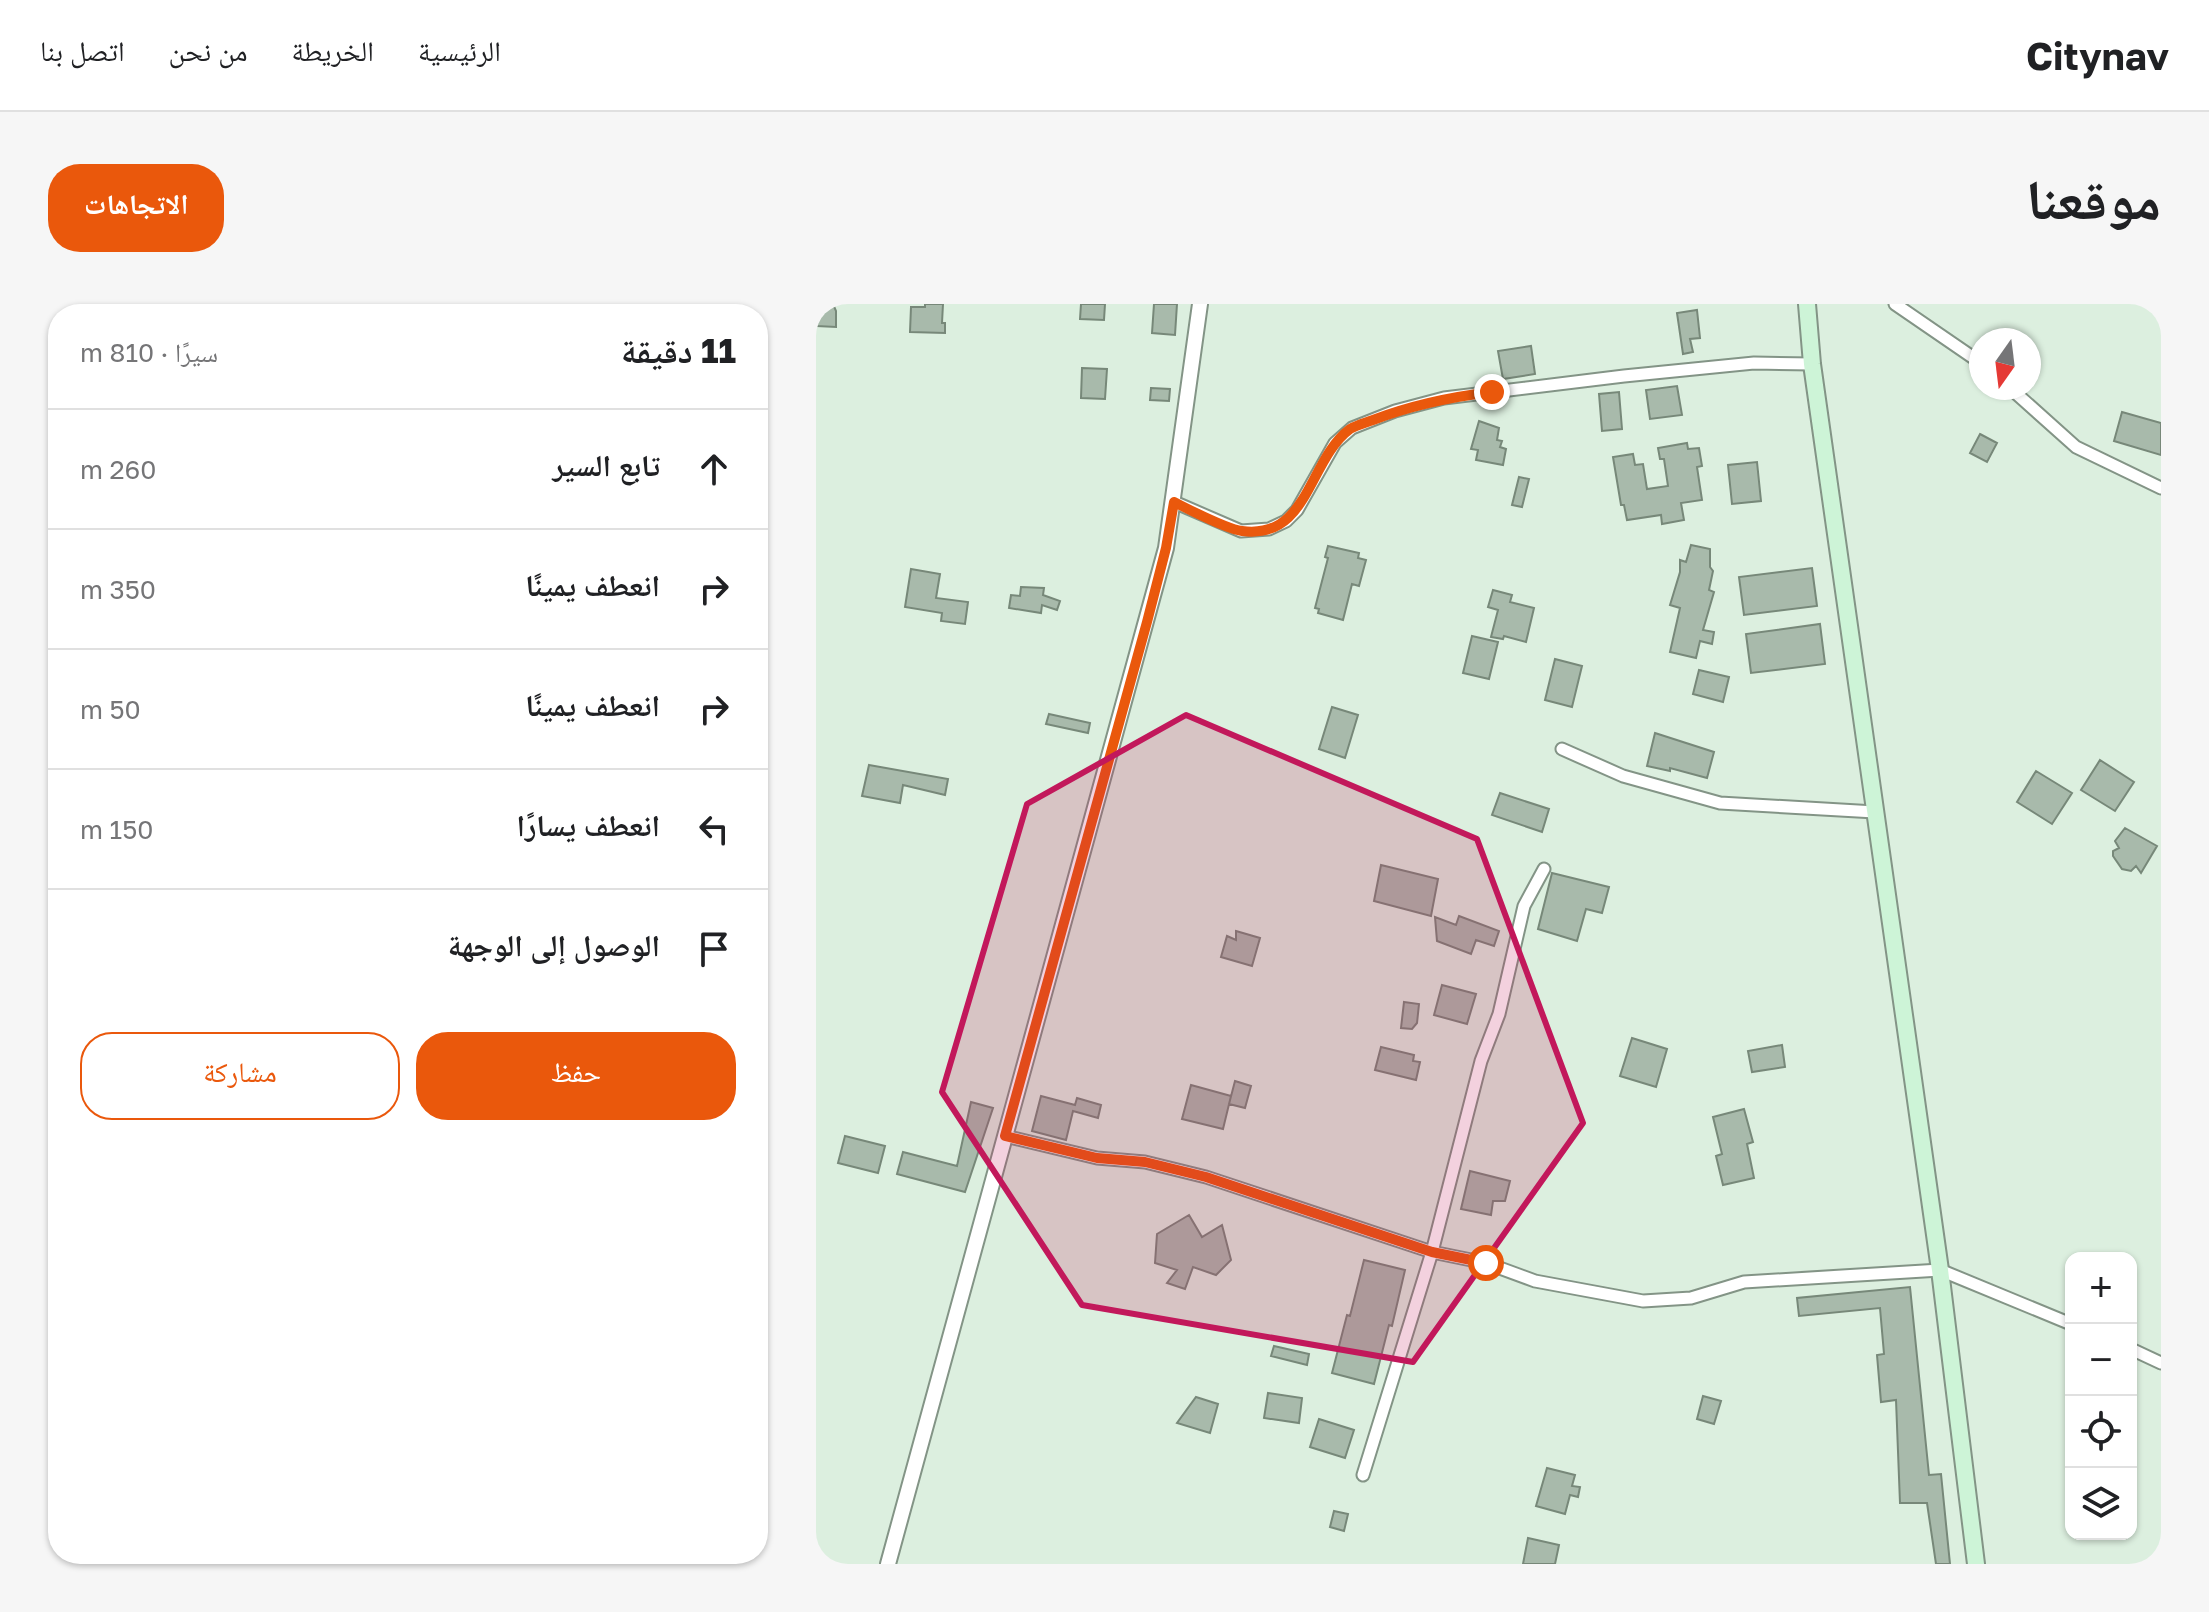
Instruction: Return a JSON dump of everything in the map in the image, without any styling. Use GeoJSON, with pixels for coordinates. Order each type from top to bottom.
{"type":"FeatureCollection","features":[{"type":"Feature","properties":{"kind":"main road"},"geometry":{"type":"LineString","coordinates":[[1807,304],[1812,364],[1940,1270],[1976,1564]]}},
{"type":"Feature","properties":{"kind":"street"},"geometry":{"type":"LineString","coordinates":[[888,1564],[1166,548],[1200,304]]}},
{"type":"Feature","properties":{"kind":"street"},"geometry":{"type":"LineString","coordinates":[[1895,304],[1969,355]]}},
{"type":"Feature","properties":{"kind":"street"},"geometry":{"type":"LineString","coordinates":[[1174,502],[1241,531],[1269,529],[1286,521],[1297,510],[1335,443],[1352,428],[1395,411],[1444,398],[1624,376],[1754,363],[1812,364]]}},
{"type":"Feature","properties":{"kind":"street"},"geometry":{"type":"LineString","coordinates":[[2023,400],[2076,447],[2161,488]]}},
{"type":"Feature","properties":{"kind":"street"},"geometry":{"type":"LineString","coordinates":[[1562,749],[1623,776],[1720,803],[1875,812]]}},
{"type":"Feature","properties":{"kind":"street"},"geometry":{"type":"LineString","coordinates":[[1363,1475],[1432,1252],[1481,1061],[1499,1014],[1524,906],[1544,869]]}},
{"type":"Feature","properties":{"kind":"street"},"geometry":{"type":"LineString","coordinates":[[1005,1136],[1097,1158],[1145,1162],[1206,1177],[1432,1252],[1486,1263],[1535,1281],[1643,1301],[1691,1298],[1744,1282],[1940,1270],[2065,1322]]}},
{"type":"Feature","properties":{"kind":"street"},"geometry":{"type":"LineString","coordinates":[[2137,1351],[2160,1361]]}},
{"type":"Feature","properties":{"kind":"highlighted area"},"geometry":{"type":"Polygon","coordinates":[[[1186,715],[1477,839],[1583,1123],[1413,1362],[1082,1305],[942,1092],[1027,804],[1186,715]]]}},
{"type":"Feature","properties":{"kind":"building"},"geometry":{"type":"Polygon","coordinates":[[[816,304],[833,304],[836,327],[816,326],[816,304]]]}},
{"type":"Feature","properties":{"kind":"building"},"geometry":{"type":"Polygon","coordinates":[[[925,304],[943,304],[945,333],[910,332],[911,307],[925,307],[925,304]]]}},
{"type":"Feature","properties":{"kind":"building"},"geometry":{"type":"Polygon","coordinates":[[[1081,304],[1105,304],[1104,320],[1080,319],[1081,304]]]}},
{"type":"Feature","properties":{"kind":"building"},"geometry":{"type":"Polygon","coordinates":[[[1154,304],[1177,304],[1175,335],[1152,333],[1154,304]]]}},
{"type":"Feature","properties":{"kind":"building"},"geometry":{"type":"Polygon","coordinates":[[[1697,310],[1700,338],[1690,339],[1693,352],[1683,354],[1677,313],[1697,310]]]}},
{"type":"Feature","properties":{"kind":"building"},"geometry":{"type":"Polygon","coordinates":[[[1531,346],[1535,374],[1503,379],[1498,351],[1531,346]]]}},
{"type":"Feature","properties":{"kind":"building"},"geometry":{"type":"Polygon","coordinates":[[[1082,368],[1107,369],[1105,399],[1081,398],[1082,368]]]}},
{"type":"Feature","properties":{"kind":"building"},"geometry":{"type":"Polygon","coordinates":[[[1677,386],[1682,415],[1650,419],[1646,390],[1677,386]]]}},
{"type":"Feature","properties":{"kind":"building"},"geometry":{"type":"Polygon","coordinates":[[[1151,388],[1170,389],[1169,401],[1150,400],[1151,388]]]}},
{"type":"Feature","properties":{"kind":"building"},"geometry":{"type":"Polygon","coordinates":[[[1619,392],[1622,429],[1602,431],[1599,394],[1619,392]]]}},
{"type":"Feature","properties":{"kind":"building"},"geometry":{"type":"Polygon","coordinates":[[[2122,412],[2161,423],[2161,455],[2114,441],[2122,412]]]}},
{"type":"Feature","properties":{"kind":"building"},"geometry":{"type":"Polygon","coordinates":[[[1479,421],[1499,428],[1497,440],[1502,441],[1500,447],[1506,449],[1503,465],[1476,460],[1478,450],[1471,449],[1479,421]]]}},
{"type":"Feature","properties":{"kind":"building"},"geometry":{"type":"Polygon","coordinates":[[[1980,434],[1997,443],[1987,462],[1970,453],[1980,434]]]}},
{"type":"Feature","properties":{"kind":"building"},"geometry":{"type":"Polygon","coordinates":[[[1687,443],[1688,449],[1699,448],[1702,466],[1697,467],[1702,500],[1681,503],[1684,520],[1662,524],[1661,515],[1627,520],[1624,505],[1621,505],[1613,457],[1633,454],[1635,465],[1643,464],[1647,489],[1668,486],[1664,459],[1660,459],[1658,448],[1687,443]]]}},
{"type":"Feature","properties":{"kind":"building"},"geometry":{"type":"Polygon","coordinates":[[[1757,462],[1761,501],[1732,504],[1728,465],[1757,462]]]}},
{"type":"Feature","properties":{"kind":"building"},"geometry":{"type":"Polygon","coordinates":[[[1519,477],[1529,479],[1522,507],[1512,505],[1519,477]]]}},
{"type":"Feature","properties":{"kind":"building"},"geometry":{"type":"Polygon","coordinates":[[[1691,545],[1710,549],[1710,567],[1713,571],[1709,590],[1714,592],[1703,630],[1714,632],[1712,644],[1700,641],[1696,658],[1670,652],[1680,608],[1670,605],[1680,572],[1680,560],[1686,562],[1691,545]]]}},
{"type":"Feature","properties":{"kind":"building"},"geometry":{"type":"Polygon","coordinates":[[[1328,546],[1359,553],[1358,558],[1366,560],[1359,586],[1352,584],[1343,620],[1318,613],[1319,609],[1315,608],[1328,558],[1325,557],[1328,546]]]}},
{"type":"Feature","properties":{"kind":"building"},"geometry":{"type":"Polygon","coordinates":[[[1812,568],[1817,606],[1744,615],[1739,577],[1812,568]]]}},
{"type":"Feature","properties":{"kind":"building"},"geometry":{"type":"Polygon","coordinates":[[[911,569],[940,574],[936,598],[968,602],[965,624],[941,621],[942,613],[905,607],[911,569]]]}},
{"type":"Feature","properties":{"kind":"building"},"geometry":{"type":"Polygon","coordinates":[[[1021,587],[1044,588],[1043,595],[1060,601],[1057,610],[1042,605],[1041,613],[1009,608],[1011,595],[1020,596],[1021,587]]]}},
{"type":"Feature","properties":{"kind":"building"},"geometry":{"type":"Polygon","coordinates":[[[1493,590],[1512,595],[1510,602],[1534,608],[1526,642],[1504,636],[1503,639],[1491,637],[1498,610],[1488,607],[1493,590]]]}},
{"type":"Feature","properties":{"kind":"building"},"geometry":{"type":"Polygon","coordinates":[[[1820,624],[1825,664],[1751,673],[1746,634],[1820,624]]]}},
{"type":"Feature","properties":{"kind":"building"},"geometry":{"type":"Polygon","coordinates":[[[1472,636],[1498,642],[1489,679],[1463,673],[1472,636]]]}},
{"type":"Feature","properties":{"kind":"building"},"geometry":{"type":"Polygon","coordinates":[[[1555,659],[1582,666],[1572,707],[1545,700],[1555,659]]]}},
{"type":"Feature","properties":{"kind":"building"},"geometry":{"type":"Polygon","coordinates":[[[1699,670],[1729,677],[1723,702],[1693,694],[1699,670]]]}},
{"type":"Feature","properties":{"kind":"building"},"geometry":{"type":"Polygon","coordinates":[[[1332,707],[1358,715],[1345,758],[1319,749],[1332,707]]]}},
{"type":"Feature","properties":{"kind":"building"},"geometry":{"type":"Polygon","coordinates":[[[1049,714],[1090,723],[1088,733],[1046,724],[1049,714]]]}},
{"type":"Feature","properties":{"kind":"building"},"geometry":{"type":"Polygon","coordinates":[[[1655,733],[1714,752],[1707,778],[1670,768],[1670,771],[1647,766],[1655,733]]]}},
{"type":"Feature","properties":{"kind":"building"},"geometry":{"type":"Polygon","coordinates":[[[2100,760],[2134,782],[2115,811],[2081,790],[2100,760]]]}},
{"type":"Feature","properties":{"kind":"building"},"geometry":{"type":"Polygon","coordinates":[[[869,765],[948,779],[945,795],[903,785],[900,803],[862,796],[869,765]]]}},
{"type":"Feature","properties":{"kind":"building"},"geometry":{"type":"Polygon","coordinates":[[[2036,771],[2072,793],[2052,824],[2017,802],[2036,771]]]}},
{"type":"Feature","properties":{"kind":"building"},"geometry":{"type":"Polygon","coordinates":[[[1500,793],[1549,809],[1542,832],[1492,815],[1500,793]]]}},
{"type":"Feature","properties":{"kind":"building"},"geometry":{"type":"Polygon","coordinates":[[[2125,828],[2157,846],[2141,873],[2136,866],[2131,871],[2122,869],[2113,856],[2113,851],[2119,848],[2115,841],[2125,828]]]}},
{"type":"Feature","properties":{"kind":"building"},"geometry":{"type":"Polygon","coordinates":[[[1381,865],[1438,879],[1431,916],[1374,901],[1381,865]]]}},
{"type":"Feature","properties":{"kind":"building"},"geometry":{"type":"Polygon","coordinates":[[[1552,873],[1609,887],[1602,913],[1586,909],[1577,941],[1538,929],[1552,873]]]}},
{"type":"Feature","properties":{"kind":"building"},"geometry":{"type":"Polygon","coordinates":[[[1459,916],[1499,931],[1494,946],[1476,940],[1471,954],[1437,941],[1435,917],[1456,925],[1459,916]]]}},
{"type":"Feature","properties":{"kind":"building"},"geometry":{"type":"Polygon","coordinates":[[[1236,931],[1260,938],[1252,966],[1221,957],[1227,936],[1236,940],[1236,931]]]}},
{"type":"Feature","properties":{"kind":"building"},"geometry":{"type":"Polygon","coordinates":[[[1442,985],[1476,994],[1467,1024],[1434,1015],[1442,985]]]}},
{"type":"Feature","properties":{"kind":"building"},"geometry":{"type":"Polygon","coordinates":[[[1404,1002],[1419,1004],[1417,1023],[1412,1029],[1401,1028],[1404,1002]]]}},
{"type":"Feature","properties":{"kind":"building"},"geometry":{"type":"Polygon","coordinates":[[[1632,1038],[1667,1049],[1656,1087],[1620,1076],[1632,1038]]]}},
{"type":"Feature","properties":{"kind":"building"},"geometry":{"type":"Polygon","coordinates":[[[1782,1045],[1785,1067],[1752,1072],[1748,1051],[1782,1045]]]}},
{"type":"Feature","properties":{"kind":"building"},"geometry":{"type":"Polygon","coordinates":[[[1381,1047],[1414,1055],[1413,1061],[1420,1062],[1416,1080],[1375,1070],[1381,1047]]]}},
{"type":"Feature","properties":{"kind":"building"},"geometry":{"type":"Polygon","coordinates":[[[1235,1081],[1251,1086],[1245,1108],[1229,1104],[1235,1081]]]}},
{"type":"Feature","properties":{"kind":"building"},"geometry":{"type":"Polygon","coordinates":[[[1191,1085],[1231,1096],[1223,1129],[1182,1119],[1191,1085]]]}},
{"type":"Feature","properties":{"kind":"building"},"geometry":{"type":"Polygon","coordinates":[[[1041,1096],[1075,1105],[1077,1098],[1101,1105],[1098,1118],[1073,1111],[1066,1140],[1032,1131],[1041,1096]]]}},
{"type":"Feature","properties":{"kind":"building"},"geometry":{"type":"Polygon","coordinates":[[[971,1102],[993,1108],[965,1192],[897,1174],[903,1152],[957,1166],[971,1102]]]}},
{"type":"Feature","properties":{"kind":"building"},"geometry":{"type":"Polygon","coordinates":[[[1744,1109],[1753,1142],[1747,1144],[1754,1178],[1723,1185],[1716,1156],[1722,1154],[1713,1117],[1744,1109]]]}},
{"type":"Feature","properties":{"kind":"building"},"geometry":{"type":"Polygon","coordinates":[[[845,1136],[885,1146],[878,1173],[838,1163],[845,1136]]]}},
{"type":"Feature","properties":{"kind":"building"},"geometry":{"type":"Polygon","coordinates":[[[1470,1171],[1510,1181],[1505,1201],[1493,1201],[1491,1215],[1461,1209],[1470,1171]]]}},
{"type":"Feature","properties":{"kind":"building"},"geometry":{"type":"Polygon","coordinates":[[[1189,1215],[1202,1237],[1222,1225],[1231,1260],[1216,1275],[1193,1267],[1185,1289],[1167,1283],[1177,1270],[1155,1263],[1157,1234],[1189,1215]]]}},
{"type":"Feature","properties":{"kind":"building"},"geometry":{"type":"Polygon","coordinates":[[[1364,1260],[1405,1270],[1374,1384],[1332,1373],[1364,1260]]]}},
{"type":"Feature","properties":{"kind":"building"},"geometry":{"type":"Polygon","coordinates":[[[1910,1287],[1929,1475],[1941,1474],[1950,1564],[1936,1564],[1927,1503],[1900,1503],[1896,1400],[1881,1402],[1877,1355],[1884,1354],[1880,1308],[1799,1316],[1797,1298],[1910,1287]]]}},
{"type":"Feature","properties":{"kind":"building"},"geometry":{"type":"Polygon","coordinates":[[[1274,1346],[1309,1354],[1307,1365],[1271,1356],[1274,1346]]]}},
{"type":"Feature","properties":{"kind":"building"},"geometry":{"type":"Polygon","coordinates":[[[1268,1393],[1302,1398],[1299,1423],[1264,1418],[1268,1393]]]}},
{"type":"Feature","properties":{"kind":"building"},"geometry":{"type":"Polygon","coordinates":[[[1703,1396],[1721,1401],[1714,1424],[1697,1419],[1703,1396]]]}},
{"type":"Feature","properties":{"kind":"building"},"geometry":{"type":"Polygon","coordinates":[[[1196,1397],[1218,1404],[1210,1433],[1177,1423],[1196,1397]]]}},
{"type":"Feature","properties":{"kind":"building"},"geometry":{"type":"Polygon","coordinates":[[[1319,1419],[1354,1430],[1345,1458],[1310,1447],[1319,1419]]]}},
{"type":"Feature","properties":{"kind":"building"},"geometry":{"type":"Polygon","coordinates":[[[1547,1468],[1575,1475],[1572,1486],[1580,1487],[1578,1497],[1570,1495],[1565,1514],[1536,1506],[1547,1468]]]}},
{"type":"Feature","properties":{"kind":"building"},"geometry":{"type":"Polygon","coordinates":[[[1334,1511],[1348,1514],[1344,1531],[1330,1527],[1334,1511]]]}},
{"type":"Feature","properties":{"kind":"building"},"geometry":{"type":"Polygon","coordinates":[[[1528,1538],[1559,1545],[1555,1564],[1523,1564],[1528,1538]]]}},
{"type":"Feature","properties":{"kind":"route"},"geometry":{"type":"LineString","coordinates":[[1486,1263],[1432,1252],[1206,1177],[1145,1162],[1097,1158],[1005,1136],[1147,622],[1174,502],[1241,531],[1269,529],[1286,521],[1297,510],[1335,443],[1352,428],[1395,411],[1444,398],[1492,392]]}}]}
